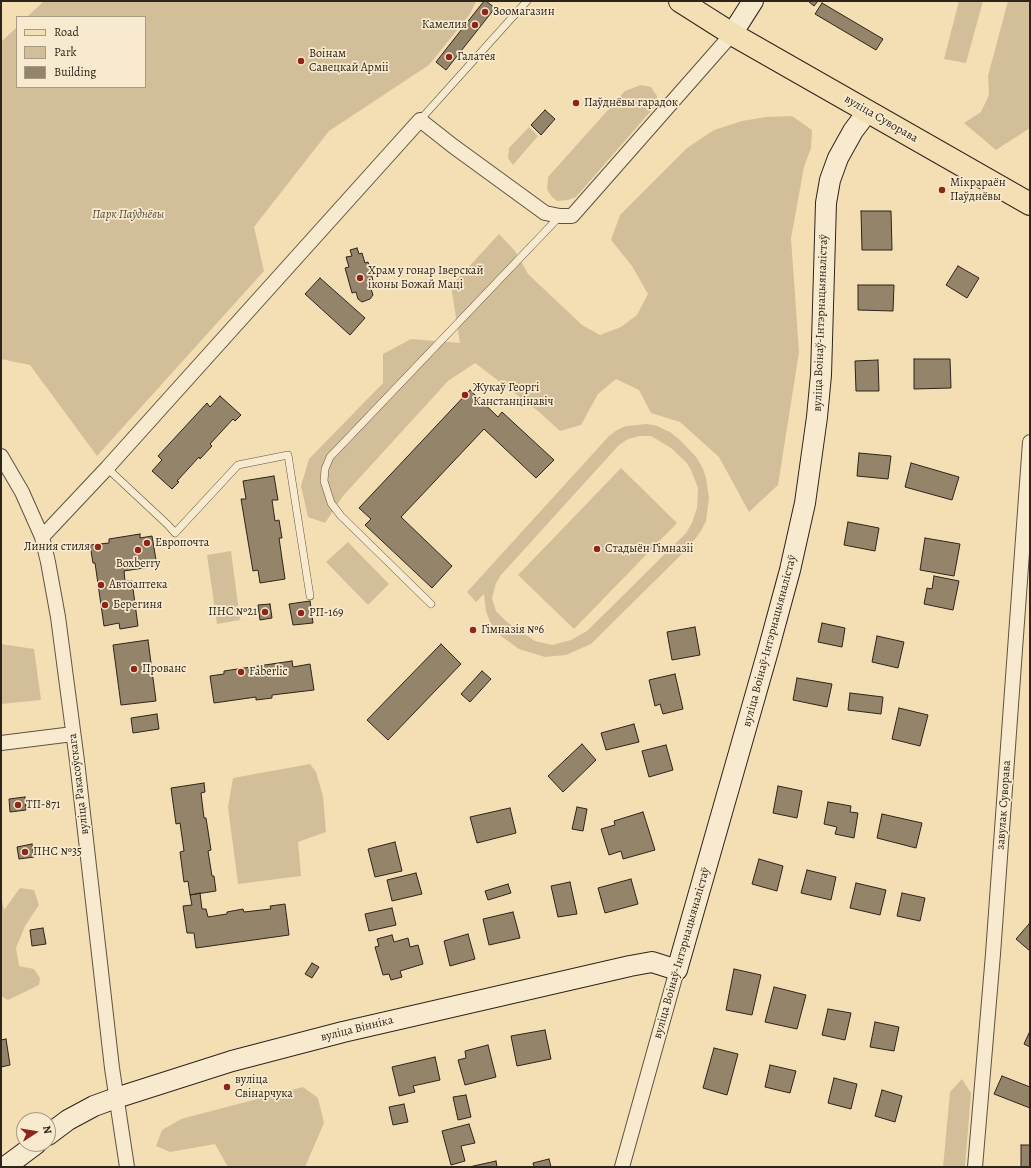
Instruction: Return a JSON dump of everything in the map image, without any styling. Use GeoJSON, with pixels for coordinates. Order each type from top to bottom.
{"type":"FeatureCollection","features":[{"type":"Feature","properties":{"kind":"main road","name":"вуліца Суворава"},"geometry":{"type":"LineString","coordinates":[[680,1],[732,34],[1030,204]]}},
{"type":"Feature","properties":{"kind":"street"},"geometry":{"type":"LineString","coordinates":[[732,34],[736,1]]}},
{"type":"Feature","properties":{"kind":"street"},"geometry":{"type":"LineString","coordinates":[[42,537],[107,468],[420,120],[545,213],[560,216],[572,216],[732,34],[753,1]]}},
{"type":"Feature","properties":{"kind":"street","name":"вуліца Воінаў-Інтэрнацыяналістаў"},"geometry":{"type":"LineString","coordinates":[[622,1167],[790,570],[805,503],[818,417],[821,375],[826,203],[830,180],[838,158],[853,131],[868,111]]}},
{"type":"Feature","properties":{"kind":"street","name":"завулак Суворава"},"geometry":{"type":"LineString","coordinates":[[975,1167],[994,938],[1030,442]]}},
{"type":"Feature","properties":{"kind":"street","name":"вуліца Ракасоўскага"},"geometry":{"type":"LineString","coordinates":[[1,456],[22,492],[42,537],[58,617],[116,1098],[127,1167]]}},
{"type":"Feature","properties":{"kind":"street"},"geometry":{"type":"LineString","coordinates":[[1,743],[73,734]]}},
{"type":"Feature","properties":{"kind":"street","name":"вуліца Вінніка"},"geometry":{"type":"LineString","coordinates":[[56,1129],[68,1120],[94,1106],[116,1098],[232,1061],[343,1032],[622,967],[652,962],[678,970]]}},
{"type":"Feature","properties":{"kind":"street"},"geometry":{"type":"LineString","coordinates":[[5,1167],[25,1152]]}},
{"type":"Feature","properties":{"kind":"lane"},"geometry":{"type":"LineString","coordinates":[[420,120],[527,1]]}},
{"type":"Feature","properties":{"kind":"lane"},"geometry":{"type":"LineString","coordinates":[[431,604],[341,516],[331,503],[324,482],[325,469],[330,457],[560,216]]}},
{"type":"Feature","properties":{"kind":"lane"},"geometry":{"type":"LineString","coordinates":[[107,468],[175,533],[238,465],[288,455],[310,596]]}},
{"type":"Feature","properties":{"kind":"green space","name":"Парк Паўднёвы"},"geometry":{"type":"Polygon","coordinates":[[[44,1],[476,1],[470,14],[429,65],[329,131],[254,227],[264,271],[97,456],[30,365],[1,359],[1,42],[16,28],[16,88],[146,88],[146,16],[28,16],[44,1]]]}},
{"type":"Feature","properties":{"kind":"green space"},"geometry":{"type":"Polygon","coordinates":[[[959,1],[983,1],[966,63],[944,59],[959,1]]]}},
{"type":"Feature","properties":{"kind":"green space"},"geometry":{"type":"Polygon","coordinates":[[[1008,1],[1030,1],[1030,128],[996,150],[964,123],[981,112],[989,95],[988,76],[1008,1]]]}},
{"type":"Feature","properties":{"kind":"green space"},"geometry":{"type":"Polygon","coordinates":[[[641,85],[651,87],[657,96],[657,104],[576,197],[568,200],[557,201],[551,196],[547,189],[548,177],[625,91],[641,85]]]}},
{"type":"Feature","properties":{"kind":"green space"},"geometry":{"type":"Polygon","coordinates":[[[792,116],[812,130],[811,148],[804,167],[791,238],[799,352],[778,485],[749,512],[719,457],[680,422],[651,413],[639,390],[616,379],[598,394],[581,425],[560,431],[538,411],[475,363],[448,381],[343,496],[325,523],[308,517],[301,486],[309,459],[383,383],[383,354],[411,339],[460,343],[451,286],[499,234],[515,251],[528,274],[582,325],[600,335],[621,327],[637,315],[648,294],[632,266],[611,240],[620,215],[687,148],[714,130],[742,121],[766,117],[792,116]]]}},
{"type":"Feature","properties":{"kind":"green space"},"geometry":{"type":"Polygon","coordinates":[[[529,127],[538,136],[513,165],[508,158],[509,148],[529,127]]]}},
{"type":"Feature","properties":{"kind":"green space"},"geometry":{"type":"Polygon","coordinates":[[[647,424],[657,426],[670,432],[680,440],[697,458],[706,478],[709,498],[706,521],[701,531],[689,547],[591,644],[566,655],[545,657],[519,649],[501,636],[490,622],[486,611],[484,594],[476,602],[467,592],[609,436],[626,426],[647,424]],[[640,436],[628,439],[619,445],[501,575],[496,583],[492,598],[496,611],[507,622],[535,641],[552,645],[571,640],[587,631],[686,533],[692,523],[697,508],[698,488],[691,470],[686,462],[671,448],[651,436],[640,436]]]}},
{"type":"Feature","properties":{"kind":"green space","name":"Стадыён Гімназіі"},"geometry":{"type":"Polygon","coordinates":[[[621,468],[677,523],[574,629],[518,575],[621,468]]]}},
{"type":"Feature","properties":{"kind":"green space"},"geometry":{"type":"Polygon","coordinates":[[[348,542],[389,584],[368,605],[326,562],[348,542]]]}},
{"type":"Feature","properties":{"kind":"green space"},"geometry":{"type":"Polygon","coordinates":[[[231,551],[240,620],[217,624],[207,555],[231,551]]]}},
{"type":"Feature","properties":{"kind":"green space"},"geometry":{"type":"Polygon","coordinates":[[[1,644],[34,649],[41,700],[1,704],[1,644]]]}},
{"type":"Feature","properties":{"kind":"green space"},"geometry":{"type":"Polygon","coordinates":[[[310,764],[316,772],[323,796],[326,832],[298,842],[301,876],[238,884],[228,807],[233,778],[310,764]]]}},
{"type":"Feature","properties":{"kind":"green space"},"geometry":{"type":"Polygon","coordinates":[[[20,888],[34,890],[39,905],[25,926],[16,948],[19,966],[34,969],[40,978],[39,985],[8,1000],[1,996],[1,896],[4,910],[20,888]]]}},
{"type":"Feature","properties":{"kind":"green space"},"geometry":{"type":"Polygon","coordinates":[[[962,1079],[971,1093],[965,1167],[943,1167],[950,1092],[962,1079]]]}},
{"type":"Feature","properties":{"kind":"green space"},"geometry":{"type":"Polygon","coordinates":[[[303,1087],[318,1098],[324,1123],[305,1167],[228,1167],[215,1144],[170,1152],[156,1146],[162,1130],[181,1119],[303,1087]]]}},
{"type":"Feature","properties":{"kind":"building"},"geometry":{"type":"Polygon","coordinates":[[[484,1],[495,8],[446,70],[436,62],[484,1]]]}},
{"type":"Feature","properties":{"kind":"building"},"geometry":{"type":"Polygon","coordinates":[[[808,1],[818,1],[814,6],[808,1]]]}},
{"type":"Feature","properties":{"kind":"building"},"geometry":{"type":"Polygon","coordinates":[[[822,3],[883,39],[876,50],[815,14],[822,3]]]}},
{"type":"Feature","properties":{"kind":"building"},"geometry":{"type":"Polygon","coordinates":[[[545,110],[555,119],[541,135],[531,125],[545,110]]]}},
{"type":"Feature","properties":{"kind":"building"},"geometry":{"type":"Polygon","coordinates":[[[861,211],[891,211],[892,250],[862,250],[861,211]]]}},
{"type":"Feature","properties":{"kind":"building","name":"Храм у гонар Іверскай іконы Божай Маці"},"geometry":{"type":"Polygon","coordinates":[[[357,248],[359,254],[362,253],[365,263],[368,262],[375,288],[371,289],[373,295],[370,299],[362,302],[358,299],[356,292],[352,293],[345,268],[349,267],[346,257],[352,256],[350,250],[357,248]]]}},
{"type":"Feature","properties":{"kind":"building"},"geometry":{"type":"Polygon","coordinates":[[[958,266],[979,278],[967,298],[946,285],[958,266]]]}},
{"type":"Feature","properties":{"kind":"building"},"geometry":{"type":"Polygon","coordinates":[[[320,278],[365,318],[350,335],[305,294],[320,278]]]}},
{"type":"Feature","properties":{"kind":"building"},"geometry":{"type":"Polygon","coordinates":[[[858,285],[894,285],[893,311],[858,310],[858,285]]]}},
{"type":"Feature","properties":{"kind":"building"},"geometry":{"type":"Polygon","coordinates":[[[914,359],[950,359],[951,388],[914,389],[914,359]]]}},
{"type":"Feature","properties":{"kind":"building"},"geometry":{"type":"Polygon","coordinates":[[[878,360],[879,391],[856,391],[855,361],[878,360]]]}},
{"type":"Feature","properties":{"kind":"building"},"geometry":{"type":"Polygon","coordinates":[[[470,390],[498,417],[502,412],[554,460],[536,478],[484,429],[401,517],[452,566],[432,588],[365,525],[371,519],[359,508],[470,390]]]}},
{"type":"Feature","properties":{"kind":"building"},"geometry":{"type":"Polygon","coordinates":[[[220,396],[241,415],[235,421],[233,419],[210,444],[212,446],[200,459],[199,457],[177,481],[179,482],[172,489],[152,471],[162,460],[158,456],[207,403],[210,407],[220,396]]]}},
{"type":"Feature","properties":{"kind":"building"},"geometry":{"type":"Polygon","coordinates":[[[859,453],[891,456],[888,479],[857,476],[859,453]]]}},
{"type":"Feature","properties":{"kind":"building"},"geometry":{"type":"Polygon","coordinates":[[[911,463],[959,477],[952,500],[905,487],[911,463]]]}},
{"type":"Feature","properties":{"kind":"building"},"geometry":{"type":"Polygon","coordinates":[[[274,476],[278,500],[272,500],[275,521],[279,520],[282,538],[279,538],[285,579],[260,583],[258,570],[253,571],[241,499],[246,499],[243,481],[274,476]]]}},
{"type":"Feature","properties":{"kind":"building"},"geometry":{"type":"Polygon","coordinates":[[[848,522],[879,528],[875,551],[844,545],[848,522]]]}},
{"type":"Feature","properties":{"kind":"building"},"geometry":{"type":"Polygon","coordinates":[[[140,534],[140,538],[152,536],[157,566],[124,571],[125,581],[132,581],[138,626],[120,629],[119,623],[104,626],[95,563],[93,563],[90,545],[109,543],[109,539],[140,534]]]}},
{"type":"Feature","properties":{"kind":"building"},"geometry":{"type":"Polygon","coordinates":[[[925,538],[960,544],[954,576],[920,570],[925,538]]]}},
{"type":"Feature","properties":{"kind":"building"},"geometry":{"type":"Polygon","coordinates":[[[934,576],[959,581],[953,610],[924,604],[927,588],[932,589],[934,576]]]}},
{"type":"Feature","properties":{"kind":"building","name":"РП-169"},"geometry":{"type":"Polygon","coordinates":[[[310,601],[313,623],[293,625],[289,604],[310,601]]]}},
{"type":"Feature","properties":{"kind":"building","name":"ПНС №21"},"geometry":{"type":"Polygon","coordinates":[[[270,604],[272,618],[260,620],[258,605],[270,604]]]}},
{"type":"Feature","properties":{"kind":"building"},"geometry":{"type":"Polygon","coordinates":[[[822,623],[845,628],[842,647],[818,642],[822,623]]]}},
{"type":"Feature","properties":{"kind":"building"},"geometry":{"type":"Polygon","coordinates":[[[695,627],[700,655],[672,660],[667,632],[695,627]]]}},
{"type":"Feature","properties":{"kind":"building"},"geometry":{"type":"Polygon","coordinates":[[[877,636],[904,642],[898,668],[872,662],[877,636]]]}},
{"type":"Feature","properties":{"kind":"building","name":"Прованс"},"geometry":{"type":"Polygon","coordinates":[[[148,640],[156,701],[121,705],[113,645],[148,640]]]}},
{"type":"Feature","properties":{"kind":"building"},"geometry":{"type":"Polygon","coordinates":[[[441,644],[461,664],[388,740],[367,720],[441,644]]]}},
{"type":"Feature","properties":{"kind":"building"},"geometry":{"type":"Polygon","coordinates":[[[292,661],[293,667],[310,664],[314,690],[272,695],[272,698],[256,700],[256,697],[214,703],[210,676],[224,674],[224,671],[292,661]]]}},
{"type":"Feature","properties":{"kind":"building"},"geometry":{"type":"Polygon","coordinates":[[[482,671],[491,679],[470,702],[461,694],[482,671]]]}},
{"type":"Feature","properties":{"kind":"building"},"geometry":{"type":"Polygon","coordinates":[[[675,674],[683,709],[663,714],[660,704],[655,706],[649,680],[675,674]]]}},
{"type":"Feature","properties":{"kind":"building"},"geometry":{"type":"Polygon","coordinates":[[[797,678],[832,684],[827,707],[793,700],[797,678]]]}},
{"type":"Feature","properties":{"kind":"building"},"geometry":{"type":"Polygon","coordinates":[[[850,693],[883,697],[881,714],[848,710],[850,693]]]}},
{"type":"Feature","properties":{"kind":"building"},"geometry":{"type":"Polygon","coordinates":[[[899,708],[928,715],[920,746],[892,739],[899,708]]]}},
{"type":"Feature","properties":{"kind":"building"},"geometry":{"type":"Polygon","coordinates":[[[157,714],[159,729],[133,733],[131,718],[157,714]]]}},
{"type":"Feature","properties":{"kind":"building"},"geometry":{"type":"Polygon","coordinates":[[[634,724],[639,742],[606,750],[601,733],[634,724]]]}},
{"type":"Feature","properties":{"kind":"building"},"geometry":{"type":"Polygon","coordinates":[[[582,744],[596,760],[563,792],[548,776],[582,744]]]}},
{"type":"Feature","properties":{"kind":"building"},"geometry":{"type":"Polygon","coordinates":[[[666,745],[673,770],[649,777],[642,751],[666,745]]]}},
{"type":"Feature","properties":{"kind":"building"},"geometry":{"type":"Polygon","coordinates":[[[204,783],[205,792],[201,793],[204,818],[206,818],[211,850],[208,851],[216,891],[190,895],[188,881],[184,882],[180,852],[184,851],[180,823],[176,824],[171,788],[204,783]]]}},
{"type":"Feature","properties":{"kind":"building"},"geometry":{"type":"Polygon","coordinates":[[[778,786],[802,791],[797,818],[773,813],[778,786]]]}},
{"type":"Feature","properties":{"kind":"building","name":"ТП-871"},"geometry":{"type":"Polygon","coordinates":[[[25,797],[26,810],[10,812],[9,799],[25,797]]]}},
{"type":"Feature","properties":{"kind":"building"},"geometry":{"type":"Polygon","coordinates":[[[828,802],[851,806],[850,812],[858,813],[854,838],[835,834],[837,827],[824,824],[828,802]]]}},
{"type":"Feature","properties":{"kind":"building"},"geometry":{"type":"Polygon","coordinates":[[[577,807],[587,809],[583,831],[572,829],[577,807]]]}},
{"type":"Feature","properties":{"kind":"building"},"geometry":{"type":"Polygon","coordinates":[[[510,808],[516,833],[477,843],[470,817],[510,808]]]}},
{"type":"Feature","properties":{"kind":"building"},"geometry":{"type":"Polygon","coordinates":[[[643,812],[655,850],[623,859],[621,851],[609,855],[601,829],[615,825],[614,821],[643,812]]]}},
{"type":"Feature","properties":{"kind":"building"},"geometry":{"type":"Polygon","coordinates":[[[882,814],[922,823],[916,848],[877,838],[882,814]]]}},
{"type":"Feature","properties":{"kind":"building"},"geometry":{"type":"Polygon","coordinates":[[[395,842],[402,871],[375,877],[368,849],[395,842]]]}},
{"type":"Feature","properties":{"kind":"building","name":"ПНС №35"},"geometry":{"type":"Polygon","coordinates":[[[32,844],[34,857],[19,859],[17,847],[32,844]]]}},
{"type":"Feature","properties":{"kind":"building"},"geometry":{"type":"Polygon","coordinates":[[[759,859],[783,866],[777,891],[752,884],[759,859]]]}},
{"type":"Feature","properties":{"kind":"building"},"geometry":{"type":"Polygon","coordinates":[[[807,870],[836,877],[831,900],[801,893],[807,870]]]}},
{"type":"Feature","properties":{"kind":"building"},"geometry":{"type":"Polygon","coordinates":[[[416,873],[422,894],[392,901],[387,880],[416,873]]]}},
{"type":"Feature","properties":{"kind":"building"},"geometry":{"type":"Polygon","coordinates":[[[631,879],[638,904],[605,913],[598,888],[631,879]]]}},
{"type":"Feature","properties":{"kind":"building"},"geometry":{"type":"Polygon","coordinates":[[[570,882],[577,914],[558,917],[551,886],[570,882]]]}},
{"type":"Feature","properties":{"kind":"building"},"geometry":{"type":"Polygon","coordinates":[[[856,883],[886,890],[880,915],[850,908],[856,883]]]}},
{"type":"Feature","properties":{"kind":"building"},"geometry":{"type":"Polygon","coordinates":[[[508,884],[511,893],[488,900],[485,891],[508,884]]]}},
{"type":"Feature","properties":{"kind":"building"},"geometry":{"type":"Polygon","coordinates":[[[200,893],[202,909],[206,909],[208,917],[227,914],[227,912],[243,909],[244,912],[271,909],[270,906],[285,904],[289,935],[196,948],[194,933],[187,933],[183,906],[192,905],[190,895],[200,893]]]}},
{"type":"Feature","properties":{"kind":"building"},"geometry":{"type":"Polygon","coordinates":[[[902,893],[925,898],[920,921],[897,916],[902,893]]]}},
{"type":"Feature","properties":{"kind":"building"},"geometry":{"type":"Polygon","coordinates":[[[392,908],[396,925],[369,931],[365,914],[392,908]]]}},
{"type":"Feature","properties":{"kind":"building"},"geometry":{"type":"Polygon","coordinates":[[[513,912],[520,938],[489,945],[483,919],[513,912]]]}},
{"type":"Feature","properties":{"kind":"building"},"geometry":{"type":"Polygon","coordinates":[[[1029,924],[1030,925],[1030,951],[1016,939],[1029,924]]]}},
{"type":"Feature","properties":{"kind":"building"},"geometry":{"type":"Polygon","coordinates":[[[43,928],[46,944],[32,946],[30,930],[43,928]]]}},
{"type":"Feature","properties":{"kind":"building"},"geometry":{"type":"Polygon","coordinates":[[[468,934],[475,959],[450,966],[444,941],[468,934]]]}},
{"type":"Feature","properties":{"kind":"building"},"geometry":{"type":"Polygon","coordinates":[[[392,935],[394,942],[408,938],[410,947],[418,945],[423,964],[400,971],[402,977],[391,980],[389,974],[383,975],[375,947],[379,946],[377,939],[392,935]]]}},
{"type":"Feature","properties":{"kind":"building"},"geometry":{"type":"Polygon","coordinates":[[[312,963],[319,967],[312,978],[305,974],[312,963]]]}},
{"type":"Feature","properties":{"kind":"building"},"geometry":{"type":"Polygon","coordinates":[[[734,969],[761,975],[752,1015],[726,1010],[734,969]]]}},
{"type":"Feature","properties":{"kind":"building"},"geometry":{"type":"Polygon","coordinates":[[[774,987],[806,995],[797,1029],[765,1022],[774,987]]]}},
{"type":"Feature","properties":{"kind":"building"},"geometry":{"type":"Polygon","coordinates":[[[828,1009],[851,1013],[845,1040],[822,1035],[828,1009]]]}},
{"type":"Feature","properties":{"kind":"building"},"geometry":{"type":"Polygon","coordinates":[[[875,1022],[899,1027],[894,1051],[870,1047],[875,1022]]]}},
{"type":"Feature","properties":{"kind":"building"},"geometry":{"type":"Polygon","coordinates":[[[545,1030],[551,1059],[517,1066],[511,1036],[545,1030]]]}},
{"type":"Feature","properties":{"kind":"building"},"geometry":{"type":"Polygon","coordinates":[[[1030,1031],[1030,1047],[1024,1044],[1030,1031]]]}},
{"type":"Feature","properties":{"kind":"building"},"geometry":{"type":"Polygon","coordinates":[[[6,1039],[10,1065],[1,1067],[1,1040],[6,1039]]]}},
{"type":"Feature","properties":{"kind":"building"},"geometry":{"type":"Polygon","coordinates":[[[488,1045],[496,1077],[465,1085],[458,1060],[466,1058],[465,1051],[488,1045]]]}},
{"type":"Feature","properties":{"kind":"building"},"geometry":{"type":"Polygon","coordinates":[[[714,1048],[738,1054],[727,1095],[703,1088],[714,1048]]]}},
{"type":"Feature","properties":{"kind":"building"},"geometry":{"type":"Polygon","coordinates":[[[435,1057],[440,1080],[413,1086],[415,1092],[399,1096],[392,1067],[435,1057]]]}},
{"type":"Feature","properties":{"kind":"building"},"geometry":{"type":"Polygon","coordinates":[[[770,1065],[796,1071],[790,1093],[765,1087],[770,1065]]]}},
{"type":"Feature","properties":{"kind":"building"},"geometry":{"type":"Polygon","coordinates":[[[1002,1076],[1030,1087],[1030,1108],[994,1094],[1002,1076]]]}},
{"type":"Feature","properties":{"kind":"building"},"geometry":{"type":"Polygon","coordinates":[[[834,1078],[857,1084],[851,1109],[828,1103],[834,1078]]]}},
{"type":"Feature","properties":{"kind":"building"},"geometry":{"type":"Polygon","coordinates":[[[882,1090],[902,1096],[895,1122],[875,1116],[882,1090]]]}},
{"type":"Feature","properties":{"kind":"building"},"geometry":{"type":"Polygon","coordinates":[[[466,1095],[471,1117],[458,1120],[453,1097],[466,1095]]]}},
{"type":"Feature","properties":{"kind":"building"},"geometry":{"type":"Polygon","coordinates":[[[404,1104],[408,1122],[393,1125],[389,1107],[404,1104]]]}},
{"type":"Feature","properties":{"kind":"building"},"geometry":{"type":"Polygon","coordinates":[[[469,1124],[475,1143],[461,1146],[465,1161],[451,1165],[442,1131],[469,1124]]]}},
{"type":"Feature","properties":{"kind":"building"},"geometry":{"type":"Polygon","coordinates":[[[1021,1145],[1030,1145],[1030,1167],[1021,1167],[1021,1145]]]}},
{"type":"Feature","properties":{"kind":"building"},"geometry":{"type":"Polygon","coordinates":[[[549,1159],[551,1167],[534,1167],[533,1163],[549,1159]]]}},
{"type":"Feature","properties":{"kind":"building"},"geometry":{"type":"Polygon","coordinates":[[[496,1161],[497,1167],[469,1167],[496,1161]]]}},
{"type":"Feature","properties":{"kind":"place","name":"Зоомагазин"},"geometry":{"type":"Point","coordinates":[485,12]}},
{"type":"Feature","properties":{"kind":"place","name":"Камелия"},"geometry":{"type":"Point","coordinates":[475,25]}},
{"type":"Feature","properties":{"kind":"place","name":"Галатея"},"geometry":{"type":"Point","coordinates":[449,57]}},
{"type":"Feature","properties":{"kind":"place","name":"Воінам Савецкай Арміі"},"geometry":{"type":"Point","coordinates":[301,61]}},
{"type":"Feature","properties":{"kind":"place","name":"Паўднёвы гарадок"},"geometry":{"type":"Point","coordinates":[576,103]}},
{"type":"Feature","properties":{"kind":"place","name":"Мікрараён Паўднёвы"},"geometry":{"type":"Point","coordinates":[942,190]}},
{"type":"Feature","properties":{"kind":"place","name":"Храм у гонар Іверскай іконы Божай Маці"},"geometry":{"type":"Point","coordinates":[360,278]}},
{"type":"Feature","properties":{"kind":"place","name":"Жукаў Георгі Канстанцінавіч"},"geometry":{"type":"Point","coordinates":[465,395]}},
{"type":"Feature","properties":{"kind":"place","name":"Европочта"},"geometry":{"type":"Point","coordinates":[147,543]}},
{"type":"Feature","properties":{"kind":"place","name":"Линия стиля"},"geometry":{"type":"Point","coordinates":[98,547]}},
{"type":"Feature","properties":{"kind":"place","name":"Стадыён Гімназіі"},"geometry":{"type":"Point","coordinates":[597,549]}},
{"type":"Feature","properties":{"kind":"place","name":"Boxberry"},"geometry":{"type":"Point","coordinates":[138,550]}},
{"type":"Feature","properties":{"kind":"place","name":"Автоаптека"},"geometry":{"type":"Point","coordinates":[101,585]}},
{"type":"Feature","properties":{"kind":"place","name":"Берегиня"},"geometry":{"type":"Point","coordinates":[105,605]}},
{"type":"Feature","properties":{"kind":"place","name":"ПНС №21"},"geometry":{"type":"Point","coordinates":[265,612]}},
{"type":"Feature","properties":{"kind":"place","name":"РП-169"},"geometry":{"type":"Point","coordinates":[301,613]}},
{"type":"Feature","properties":{"kind":"place","name":"Гімназія №6"},"geometry":{"type":"Point","coordinates":[473,630]}},
{"type":"Feature","properties":{"kind":"place","name":"Прованс"},"geometry":{"type":"Point","coordinates":[134,669]}},
{"type":"Feature","properties":{"kind":"place","name":"Faberlic"},"geometry":{"type":"Point","coordinates":[241,672]}},
{"type":"Feature","properties":{"kind":"place","name":"ТП-871"},"geometry":{"type":"Point","coordinates":[18,805]}},
{"type":"Feature","properties":{"kind":"place","name":"ПНС №35"},"geometry":{"type":"Point","coordinates":[25,852]}},
{"type":"Feature","properties":{"kind":"place","name":"вуліца Свінарчука"},"geometry":{"type":"Point","coordinates":[227,1087]}}]}
